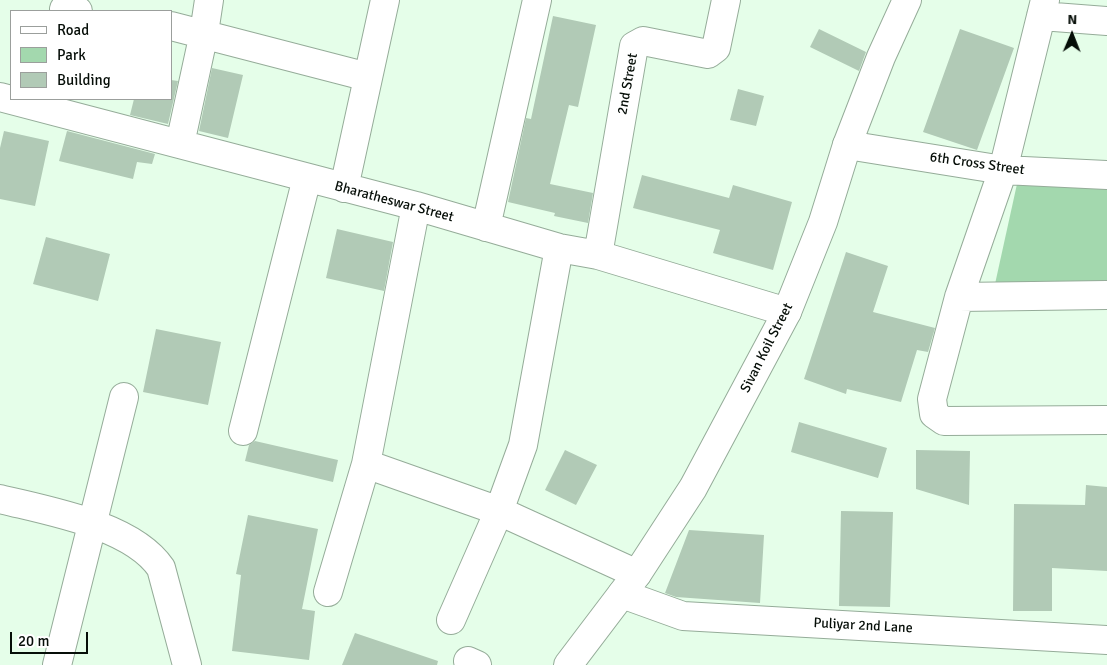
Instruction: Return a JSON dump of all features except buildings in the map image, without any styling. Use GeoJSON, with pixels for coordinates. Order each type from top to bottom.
{"type":"FeatureCollection","features":[{"type":"Feature","properties":{"kind":"street"},"geometry":{"type":"LineString","coordinates":[[180,144],[204,33],[209,0]]}},
{"type":"Feature","properties":{"kind":"street"},"geometry":{"type":"LineString","coordinates":[[344,188],[385,0]]}},
{"type":"Feature","properties":{"kind":"street"},"geometry":{"type":"LineString","coordinates":[[486,227],[537,0]]}},
{"type":"Feature","properties":{"kind":"street","name":"2nd Street"},"geometry":{"type":"LineString","coordinates":[[598,255],[634,46],[642,41],[708,54],[716,48],[726,0]]}},
{"type":"Feature","properties":{"kind":"street","name":"Sivan Koil Street"},"geometry":{"type":"LineString","coordinates":[[568,665],[629,584],[693,488],[787,312],[823,222],[847,145],[880,57],[907,0]]}},
{"type":"Feature","properties":{"kind":"street"},"geometry":{"type":"LineString","coordinates":[[1107,21],[1043,8],[1003,170],[959,297],[932,399],[934,414],[944,422],[1107,420]]}},
{"type":"Feature","properties":{"kind":"street"},"geometry":{"type":"LineString","coordinates":[[172,26],[368,77]]}},
{"type":"Feature","properties":{"kind":"street","name":"Bharatheswar Street"},"geometry":{"type":"LineString","coordinates":[[22,100],[59,105],[180,144],[416,206],[559,248],[598,255],[787,312]]}},
{"type":"Feature","properties":{"kind":"street","name":"6th Cross Street"},"geometry":{"type":"LineString","coordinates":[[847,145],[1003,170],[1107,174]]}},
{"type":"Feature","properties":{"kind":"street"},"geometry":{"type":"LineString","coordinates":[[243,431],[306,178]]}},
{"type":"Feature","properties":{"kind":"street"},"geometry":{"type":"LineString","coordinates":[[328,592],[366,464],[416,206]]}},
{"type":"Feature","properties":{"kind":"street"},"geometry":{"type":"LineString","coordinates":[[451,620],[499,511],[523,445],[559,248]]}},
{"type":"Feature","properties":{"kind":"street"},"geometry":{"type":"LineString","coordinates":[[959,297],[1107,295]]}},
{"type":"Feature","properties":{"kind":"street"},"geometry":{"type":"LineString","coordinates":[[58,665],[124,397]]}},
{"type":"Feature","properties":{"kind":"street","name":"Puliyar 2nd Lane"},"geometry":{"type":"LineString","coordinates":[[366,464],[499,511],[683,616],[1107,640]]}},
{"type":"Feature","properties":{"kind":"street"},"geometry":{"type":"LineString","coordinates":[[0,499],[93,523],[143,548],[154,557],[161,568],[187,665]]}},
{"type":"Feature","properties":{"kind":"green space"},"geometry":{"type":"Polygon","coordinates":[[[1017,184],[1107,188],[1107,286],[995,284],[1017,184]]]}}]}
